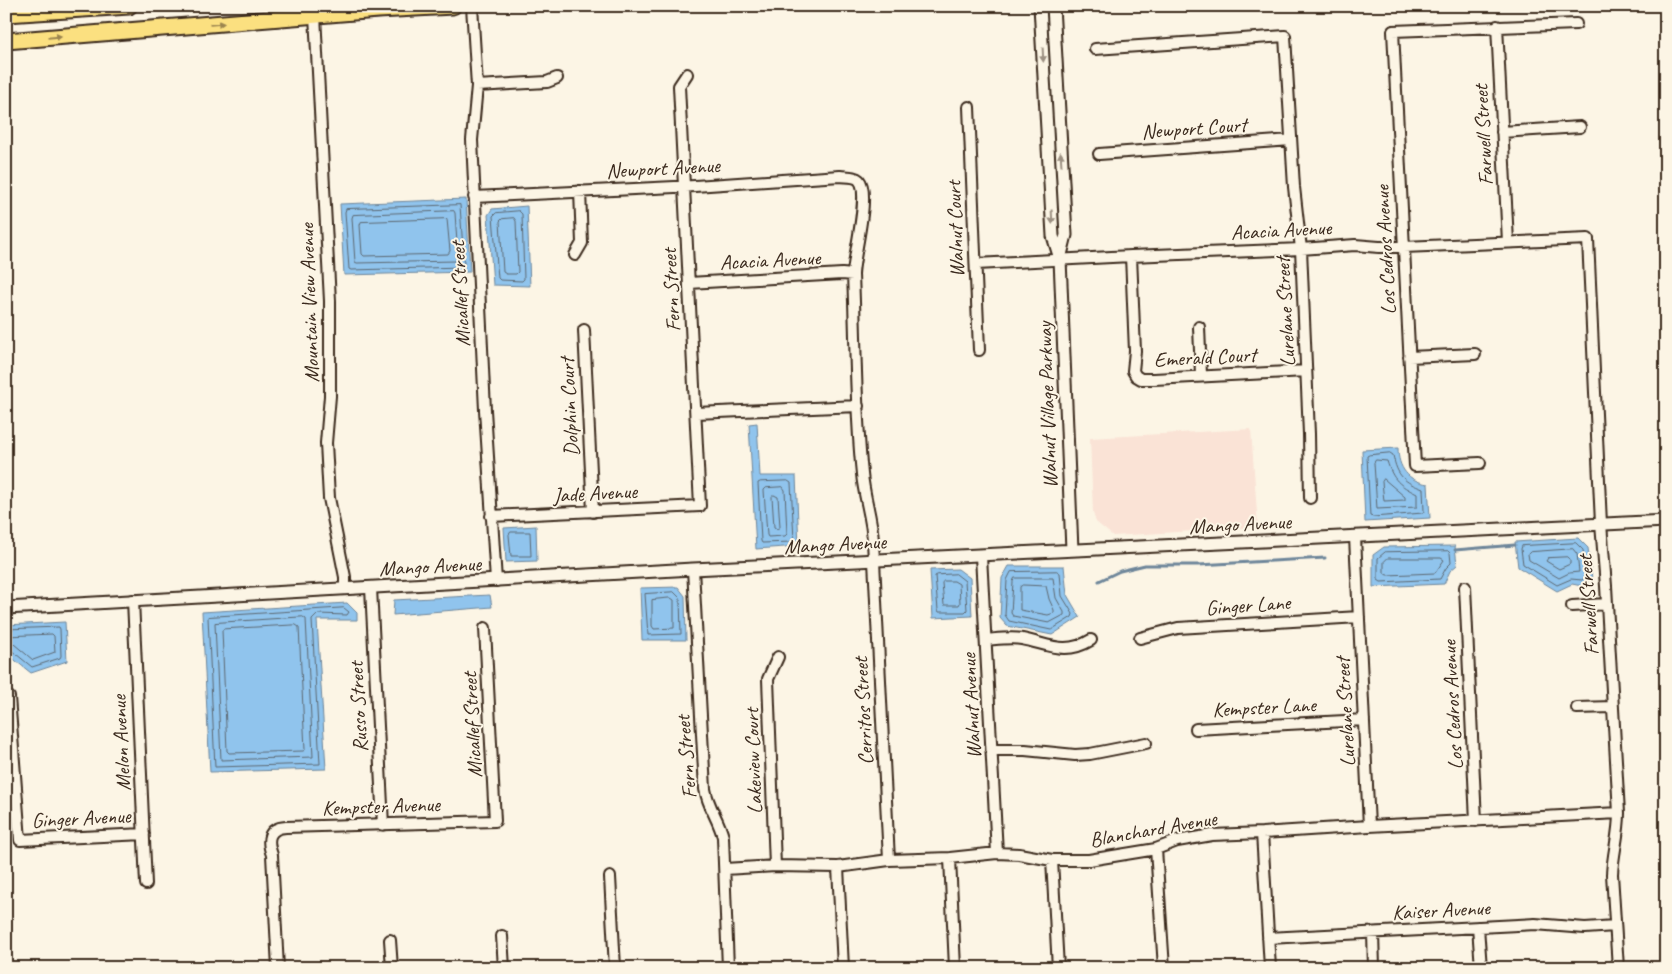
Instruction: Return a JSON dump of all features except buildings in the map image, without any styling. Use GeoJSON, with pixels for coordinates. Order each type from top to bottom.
{"type":"FeatureCollection","features":[{"type":"Feature","properties":{"kind":"main road"},"geometry":{"type":"LineString","coordinates":[[6,14],[129,6]]}},
{"type":"Feature","properties":{"kind":"main road"},"geometry":{"type":"LineString","coordinates":[[6,41],[315,15],[453,6]]}},
{"type":"Feature","properties":{"kind":"street","name":"Micallef Street"},"geometry":{"type":"LineString","coordinates":[[472,6],[477,86],[472,140],[474,196],[496,581]]}},
{"type":"Feature","properties":{"kind":"street","name":"Walnut Village Parkway"},"geometry":{"type":"LineString","coordinates":[[1040,6],[1053,236],[1060,259],[1072,550]]}},
{"type":"Feature","properties":{"kind":"street","name":"Walnut Village Parkway"},"geometry":{"type":"LineString","coordinates":[[1053,6],[1066,235],[1060,259]]}},
{"type":"Feature","properties":{"kind":"street","name":"Mountain View Avenue"},"geometry":{"type":"LineString","coordinates":[[315,15],[330,301],[330,396],[326,443],[329,498],[345,589]]}},
{"type":"Feature","properties":{"kind":"street"},"geometry":{"type":"LineString","coordinates":[[1496,26],[1576,24]]}},
{"type":"Feature","properties":{"kind":"street","name":"Los Cedros Avenue"},"geometry":{"type":"LineString","coordinates":[[1480,463],[1415,466],[1393,31],[1496,26]]}},
{"type":"Feature","properties":{"kind":"street","name":"Farwell Street"},"geometry":{"type":"LineString","coordinates":[[1496,26],[1508,242]]}},
{"type":"Feature","properties":{"kind":"street","name":"Lurelane Street"},"geometry":{"type":"LineString","coordinates":[[1095,49],[1286,36],[1294,187],[1301,249],[1310,498]]}},
{"type":"Feature","properties":{"kind":"street","name":"Fern Street"},"geometry":{"type":"LineString","coordinates":[[687,74],[679,86],[700,506]]}},
{"type":"Feature","properties":{"kind":"street"},"geometry":{"type":"LineString","coordinates":[[477,86],[547,82],[557,78]]}},
{"type":"Feature","properties":{"kind":"street","name":"Walnut Court"},"geometry":{"type":"LineString","coordinates":[[969,107],[979,350]]}},
{"type":"Feature","properties":{"kind":"street"},"geometry":{"type":"LineString","coordinates":[[1502,132],[1580,127]]}},
{"type":"Feature","properties":{"kind":"street","name":"Newport Court"},"geometry":{"type":"LineString","coordinates":[[1099,154],[1291,140]]}},
{"type":"Feature","properties":{"kind":"street","name":"Newport Avenue"},"geometry":{"type":"LineString","coordinates":[[474,196],[685,186],[840,176],[854,177],[860,180],[862,188],[862,218],[861,232],[853,263],[853,275]]}},
{"type":"Feature","properties":{"kind":"street"},"geometry":{"type":"LineString","coordinates":[[575,255],[582,243],[580,191]]}},
{"type":"Feature","properties":{"kind":"street","name":"Acacia Avenue"},"geometry":{"type":"LineString","coordinates":[[976,264],[1355,245],[1404,247],[1588,239]]}},
{"type":"Feature","properties":{"kind":"street","name":"Farwell Street"},"geometry":{"type":"LineString","coordinates":[[1588,239],[1601,524],[1619,813],[1613,862],[1618,968]]}},
{"type":"Feature","properties":{"kind":"street","name":"Emerald Court"},"geometry":{"type":"LineString","coordinates":[[1131,256],[1135,351],[1133,371],[1136,376],[1141,379],[1154,379],[1306,371]]}},
{"type":"Feature","properties":{"kind":"street","name":"Acacia Avenue"},"geometry":{"type":"LineString","coordinates":[[689,283],[853,275]]}},
{"type":"Feature","properties":{"kind":"street","name":"Cerritos Street"},"geometry":{"type":"LineString","coordinates":[[853,275],[862,472],[872,526],[890,860]]}},
{"type":"Feature","properties":{"kind":"street"},"geometry":{"type":"LineString","coordinates":[[1199,327],[1201,376]]}},
{"type":"Feature","properties":{"kind":"street","name":"Dolphin Court"},"geometry":{"type":"LineString","coordinates":[[584,330],[593,512]]}},
{"type":"Feature","properties":{"kind":"street"},"geometry":{"type":"LineString","coordinates":[[1409,357],[1475,354]]}},
{"type":"Feature","properties":{"kind":"street"},"geometry":{"type":"LineString","coordinates":[[696,413],[858,406]]}},
{"type":"Feature","properties":{"kind":"street","name":"Jade Avenue"},"geometry":{"type":"LineString","coordinates":[[491,516],[700,506]]}},
{"type":"Feature","properties":{"kind":"street","name":"Mango Avenue"},"geometry":{"type":"LineString","coordinates":[[6,608],[693,569],[1666,521]]}},
{"type":"Feature","properties":{"kind":"street","name":"Lurelane Street"},"geometry":{"type":"LineString","coordinates":[[1355,537],[1369,826]]}},
{"type":"Feature","properties":{"kind":"street","name":"Walnut Avenue"},"geometry":{"type":"LineString","coordinates":[[981,556],[997,853]]}},
{"type":"Feature","properties":{"kind":"street","name":"Fern Street"},"geometry":{"type":"LineString","coordinates":[[693,569],[705,789],[707,800],[722,830],[728,968]]}},
{"type":"Feature","properties":{"kind":"street","name":"Los Cedros Avenue"},"geometry":{"type":"LineString","coordinates":[[1465,587],[1476,820]]}},
{"type":"Feature","properties":{"kind":"street","name":"Russo Street"},"geometry":{"type":"LineString","coordinates":[[371,588],[383,825]]}},
{"type":"Feature","properties":{"kind":"street","name":"Melon Avenue"},"geometry":{"type":"LineString","coordinates":[[133,600],[146,884]]}},
{"type":"Feature","properties":{"kind":"street"},"geometry":{"type":"LineString","coordinates":[[1572,606],[1607,604]]}},
{"type":"Feature","properties":{"kind":"street","name":"Ginger Lane"},"geometry":{"type":"LineString","coordinates":[[1140,638],[1178,628],[1359,617]]}},
{"type":"Feature","properties":{"kind":"street","name":"Micallef Street"},"geometry":{"type":"LineString","coordinates":[[485,628],[495,821]]}},
{"type":"Feature","properties":{"kind":"street"},"geometry":{"type":"LineString","coordinates":[[986,640],[1020,639],[1066,649],[1080,646],[1090,640]]}},
{"type":"Feature","properties":{"kind":"street","name":"Lakeview Court"},"geometry":{"type":"LineString","coordinates":[[776,866],[768,679],[778,657]]}},
{"type":"Feature","properties":{"kind":"street","name":"Ginger Avenue"},"geometry":{"type":"LineString","coordinates":[[9,697],[20,840],[144,834]]}},
{"type":"Feature","properties":{"kind":"street"},"geometry":{"type":"LineString","coordinates":[[1577,708],[1613,707]]}},
{"type":"Feature","properties":{"kind":"street","name":"Kempster Lane"},"geometry":{"type":"LineString","coordinates":[[1196,729],[1364,720]]}},
{"type":"Feature","properties":{"kind":"street"},"geometry":{"type":"LineString","coordinates":[[992,750],[1082,754],[1120,749],[1146,743]]}},
{"type":"Feature","properties":{"kind":"street","name":"Blanchard Avenue"},"geometry":{"type":"LineString","coordinates":[[725,869],[776,866],[838,867],[890,860],[950,858],[997,853],[1019,854],[1052,860],[1089,860],[1156,849],[1177,841],[1196,837],[1619,813]]}},
{"type":"Feature","properties":{"kind":"street","name":"Kempster Avenue"},"geometry":{"type":"LineString","coordinates":[[278,968],[272,855],[269,839],[271,834],[279,828],[495,821]]}},
{"type":"Feature","properties":{"kind":"street"},"geometry":{"type":"LineString","coordinates":[[1262,834],[1270,968]]}},
{"type":"Feature","properties":{"kind":"street"},"geometry":{"type":"LineString","coordinates":[[1156,849],[1164,968]]}},
{"type":"Feature","properties":{"kind":"street"},"geometry":{"type":"LineString","coordinates":[[950,858],[955,968]]}},
{"type":"Feature","properties":{"kind":"street"},"geometry":{"type":"LineString","coordinates":[[1052,860],[1058,968]]}},
{"type":"Feature","properties":{"kind":"street"},"geometry":{"type":"LineString","coordinates":[[838,867],[843,968]]}},
{"type":"Feature","properties":{"kind":"street"},"geometry":{"type":"LineString","coordinates":[[610,877],[615,968]]}},
{"type":"Feature","properties":{"kind":"street","name":"Kaiser Avenue"},"geometry":{"type":"LineString","coordinates":[[1268,938],[1535,924],[1585,928],[1615,926]]}},
{"type":"Feature","properties":{"kind":"street"},"geometry":{"type":"LineString","coordinates":[[1478,927],[1480,968]]}},
{"type":"Feature","properties":{"kind":"street"},"geometry":{"type":"LineString","coordinates":[[1373,933],[1374,968]]}},
{"type":"Feature","properties":{"kind":"street"},"geometry":{"type":"LineString","coordinates":[[502,936],[504,968]]}},
{"type":"Feature","properties":{"kind":"street"},"geometry":{"type":"LineString","coordinates":[[390,940],[392,968]]}},
{"type":"Feature","properties":{"kind":"shaded area"},"geometry":{"type":"Polygon","coordinates":[[[1251,429],[1258,527],[1113,536],[1096,522],[1093,513],[1090,438],[1251,429]]]}},
{"type":"Feature","properties":{"kind":"water"},"geometry":{"type":"Polygon","coordinates":[[[466,199],[470,272],[344,275],[340,204],[466,199]]]}},
{"type":"Feature","properties":{"kind":"water"},"geometry":{"type":"Polygon","coordinates":[[[527,206],[530,286],[493,285],[488,215],[492,209],[527,206]]]}},
{"type":"Feature","properties":{"kind":"water"},"geometry":{"type":"Polygon","coordinates":[[[757,423],[760,476],[796,476],[799,546],[756,549],[749,424],[757,423]]]}},
{"type":"Feature","properties":{"kind":"water"},"geometry":{"type":"Polygon","coordinates":[[[1398,448],[1402,467],[1410,477],[1428,484],[1430,518],[1365,522],[1362,450],[1398,448]]]}},
{"type":"Feature","properties":{"kind":"water"},"geometry":{"type":"Polygon","coordinates":[[[536,526],[537,561],[506,562],[504,528],[536,526]]]}},
{"type":"Feature","properties":{"kind":"water"},"geometry":{"type":"Polygon","coordinates":[[[1578,538],[1588,548],[1592,579],[1582,586],[1572,584],[1557,591],[1518,567],[1515,542],[1578,538]]]}},
{"type":"Feature","properties":{"kind":"water"},"geometry":{"type":"Polygon","coordinates":[[[1455,546],[1457,565],[1450,571],[1444,584],[1373,587],[1373,555],[1384,547],[1455,546]]]}},
{"type":"Feature","properties":{"kind":"water"},"geometry":{"type":"Polygon","coordinates":[[[1009,566],[1064,566],[1067,595],[1080,617],[1052,635],[1007,626],[1000,618],[1002,578],[1009,566]]]}},
{"type":"Feature","properties":{"kind":"water"},"geometry":{"type":"Polygon","coordinates":[[[958,569],[970,578],[972,616],[933,618],[930,570],[958,569]]]}},
{"type":"Feature","properties":{"kind":"water"},"geometry":{"type":"Polygon","coordinates":[[[678,587],[685,596],[686,640],[642,640],[640,588],[678,587]]]}},
{"type":"Feature","properties":{"kind":"water"},"geometry":{"type":"Polygon","coordinates":[[[490,595],[492,607],[393,615],[394,600],[490,595]]]}},
{"type":"Feature","properties":{"kind":"water"},"geometry":{"type":"Polygon","coordinates":[[[347,603],[357,613],[357,620],[317,620],[326,769],[210,772],[202,612],[347,603]]]}},
{"type":"Feature","properties":{"kind":"water"},"geometry":{"type":"Polygon","coordinates":[[[65,622],[67,661],[31,673],[6,653],[6,625],[65,622]]]}},
{"type":"Feature","properties":{"kind":"waterway"},"geometry":{"type":"LineString","coordinates":[[1455,550],[1515,545]]}},
{"type":"Feature","properties":{"kind":"waterway"},"geometry":{"type":"LineString","coordinates":[[1099,581],[1120,571],[1145,565],[1199,565],[1325,558]]}}]}
